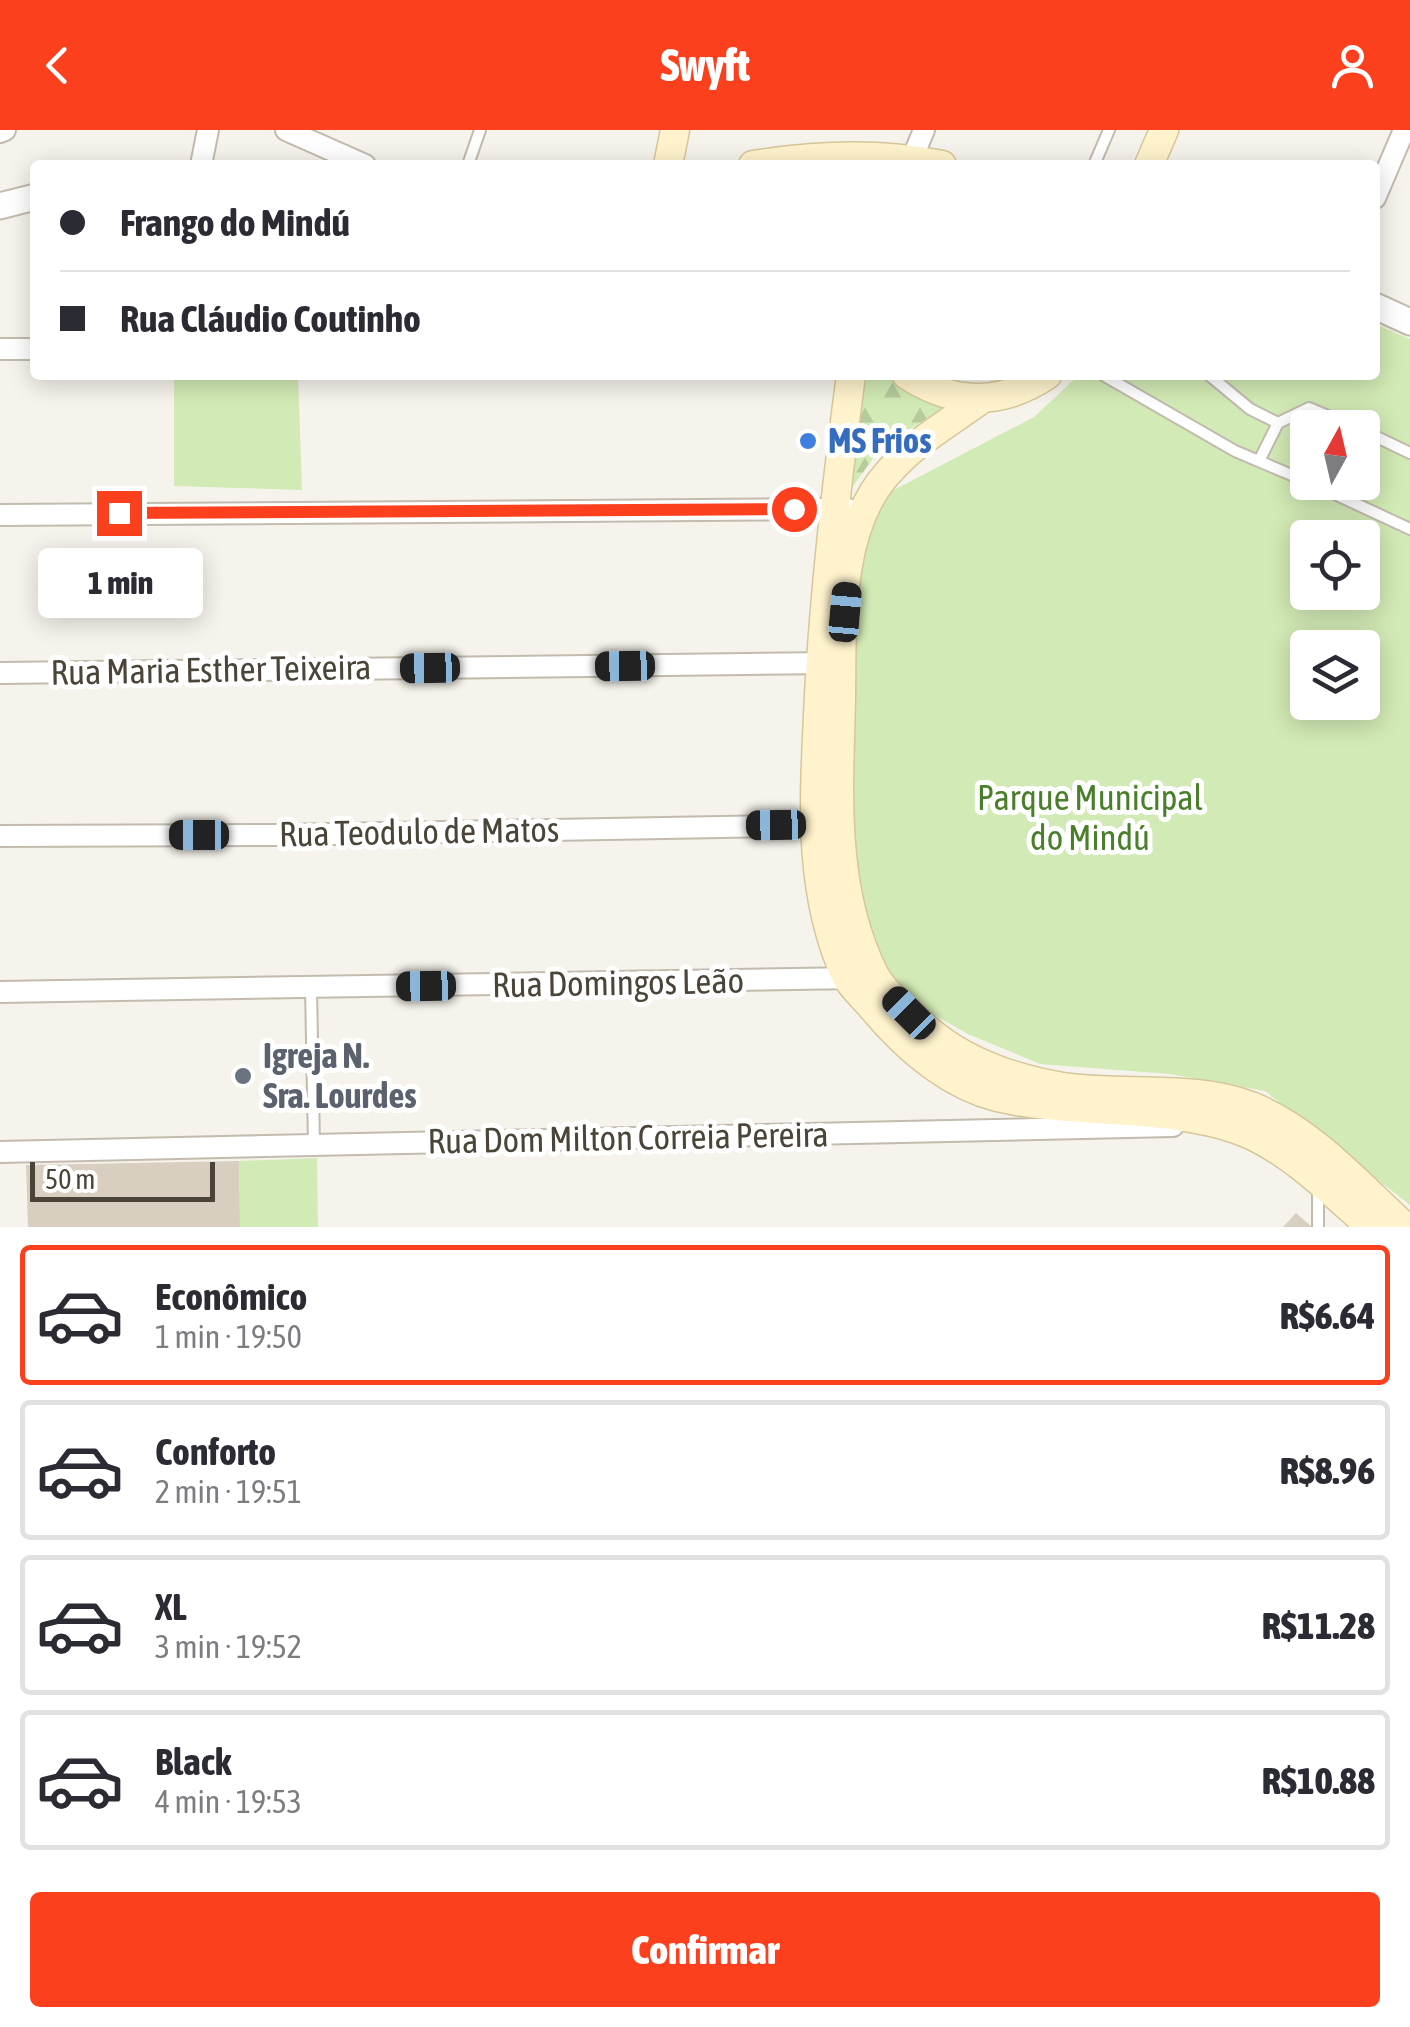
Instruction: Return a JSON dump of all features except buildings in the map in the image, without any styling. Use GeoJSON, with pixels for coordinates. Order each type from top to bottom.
{"type":"FeatureCollection","features":[{"type":"Feature","properties":{"kind":"main road"},"geometry":{"type":"LineString","coordinates":[[669,160],[675,130]]}},
{"type":"Feature","properties":{"kind":"main road"},"geometry":{"type":"LineString","coordinates":[[1151,160],[1164,130]]}},
{"type":"Feature","properties":{"kind":"main road"},"geometry":{"type":"LineString","coordinates":[[795,160],[829,156],[917,160]]}},
{"type":"Feature","properties":{"kind":"main road"},"geometry":{"type":"LineString","coordinates":[[849,380],[833,509],[826,825],[818,881],[827,921],[895,1035],[949,1076],[992,1096],[1222,1125],[1279,1151],[1371,1227]]}},
{"type":"Feature","properties":{"kind":"main road"},"geometry":{"type":"LineString","coordinates":[[915,380],[954,397],[982,400],[1007,396],[1040,380]]}},
{"type":"Feature","properties":{"kind":"main road"},"geometry":{"type":"LineString","coordinates":[[831,663],[854,532],[862,509],[886,474],[906,454],[982,400]]}},
{"type":"Feature","properties":{"kind":"main road"},"geometry":{"type":"LineString","coordinates":[[861,978],[966,1057],[1012,1077],[1065,1087],[1223,1098],[1251,1106],[1277,1119],[1331,1159],[1405,1227]]}},
{"type":"Feature","properties":{"kind":"street"},"geometry":{"type":"LineString","coordinates":[[202,160],[208,130]]}},
{"type":"Feature","properties":{"kind":"street"},"geometry":{"type":"LineString","coordinates":[[286,130],[355,160]]}},
{"type":"Feature","properties":{"kind":"street"},"geometry":{"type":"LineString","coordinates":[[912,159],[924,130]]}},
{"type":"Feature","properties":{"kind":"street"},"geometry":{"type":"LineString","coordinates":[[1380,186],[1404,130]]}},
{"type":"Feature","properties":{"kind":"street"},"geometry":{"type":"LineString","coordinates":[[0,206],[30,199]]}},
{"type":"Feature","properties":{"kind":"street"},"geometry":{"type":"LineString","coordinates":[[1380,308],[1410,322]]}},
{"type":"Feature","properties":{"kind":"street"},"geometry":{"type":"LineString","coordinates":[[0,349],[30,349]]}},
{"type":"Feature","properties":{"kind":"street"},"geometry":{"type":"LineString","coordinates":[[0,514],[862,509]]}},
{"type":"Feature","properties":{"kind":"street","name":"Rua Maria Esther Teixeira"},"geometry":{"type":"LineString","coordinates":[[0,673],[831,663]]}},
{"type":"Feature","properties":{"kind":"street","name":"Rua Teodulo de Matos"},"geometry":{"type":"LineString","coordinates":[[0,836],[826,825]]}},
{"type":"Feature","properties":{"kind":"street","name":"Rua Domingos Leão"},"geometry":{"type":"LineString","coordinates":[[0,992],[861,978]]}},
{"type":"Feature","properties":{"kind":"street"},"geometry":{"type":"LineString","coordinates":[[1222,1125],[1251,1106]]}},
{"type":"Feature","properties":{"kind":"street","name":"Rua Dom Milton Correia Pereira"},"geometry":{"type":"LineString","coordinates":[[0,1152],[1222,1125]]}},
{"type":"Feature","properties":{"kind":"lane"},"geometry":{"type":"LineString","coordinates":[[470,160],[480,130]]}},
{"type":"Feature","properties":{"kind":"lane"},"geometry":{"type":"LineString","coordinates":[[1096,160],[1109,130]]}},
{"type":"Feature","properties":{"kind":"lane"},"geometry":{"type":"LineString","coordinates":[[1112,380],[1235,451],[1290,474]]}},
{"type":"Feature","properties":{"kind":"lane"},"geometry":{"type":"LineString","coordinates":[[1215,380],[1250,410],[1278,423]]}},
{"type":"Feature","properties":{"kind":"lane"},"geometry":{"type":"LineString","coordinates":[[1259,461],[1278,423],[1290,417]]}},
{"type":"Feature","properties":{"kind":"lane"},"geometry":{"type":"LineString","coordinates":[[1380,439],[1410,453]]}},
{"type":"Feature","properties":{"kind":"lane"},"geometry":{"type":"LineString","coordinates":[[1347,500],[1410,529]]}},
{"type":"Feature","properties":{"kind":"lane"},"geometry":{"type":"LineString","coordinates":[[312,988],[314,1146]]}},
{"type":"Feature","properties":{"kind":"lane"},"geometry":{"type":"LineString","coordinates":[[1318,1181],[1318,1227]]}},
{"type":"Feature","properties":{"kind":"green space","name":"Parque Municipal do Mindú"},"geometry":{"type":"Polygon","coordinates":[[[1380,326],[1410,339],[1410,1205],[1265,1091],[1170,1074],[1040,1064],[968,1034],[908,1000],[876,957],[854,909],[844,650],[869,503],[1034,417],[1074,380],[1380,380],[1380,326]]]}},
{"type":"Feature","properties":{"kind":"green space"},"geometry":{"type":"Polygon","coordinates":[[[174,380],[298,380],[302,490],[174,486],[174,380]]]}},
{"type":"Feature","properties":{"kind":"green space"},"geometry":{"type":"Polygon","coordinates":[[[857,380],[896,380],[951,404],[882,446],[843,500],[857,380]]]}},
{"type":"Feature","properties":{"kind":"green space"},"geometry":{"type":"Polygon","coordinates":[[[317,1158],[318,1227],[240,1227],[239,1161],[317,1158]]]}},
{"type":"Feature","properties":{"kind":"place","name":"MS Frios"},"geometry":{"type":"Point","coordinates":[808,441]}},
{"type":"Feature","properties":{"kind":"place","name":"Igreja N. Sra. Lourdes"},"geometry":{"type":"Point","coordinates":[243,1076]}},
{"type":"Feature","properties":{"kind":"route"},"geometry":{"type":"LineString","coordinates":[[119,513],[794,509]]}}]}
